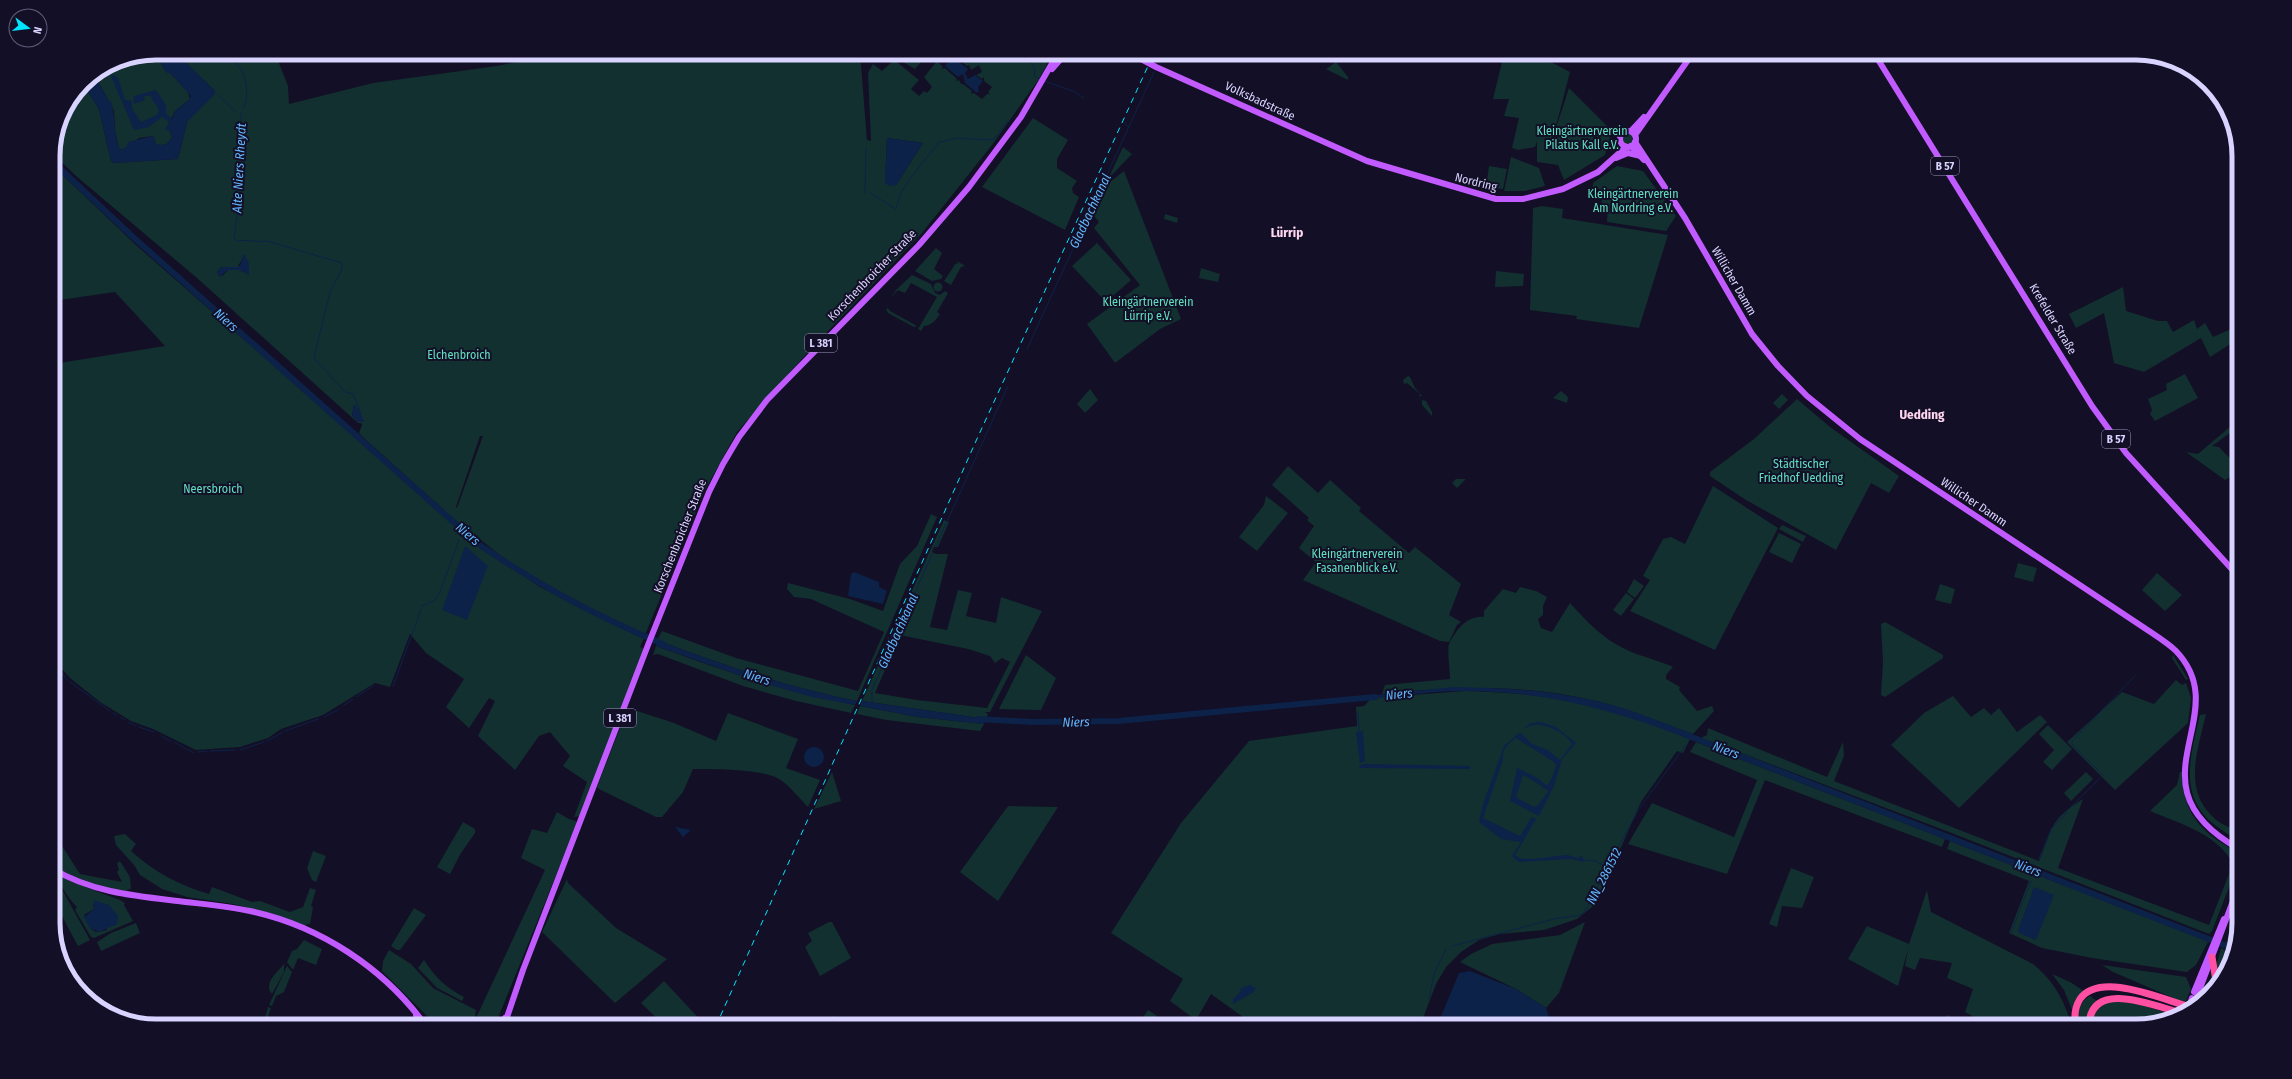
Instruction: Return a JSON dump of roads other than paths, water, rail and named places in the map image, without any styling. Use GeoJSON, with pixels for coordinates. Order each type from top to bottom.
{"type":"FeatureCollection","features":[{"type":"Feature","properties":{"kind":"highway"},"geometry":{"type":"LineString","coordinates":[[2212,953],[2215,977]]}},
{"type":"Feature","properties":{"kind":"highway"},"geometry":{"type":"LineString","coordinates":[[2075,1019],[2078,1003],[2084,995],[2095,988],[2103,986],[2123,987],[2184,1006]]}},
{"type":"Feature","properties":{"kind":"highway"},"geometry":{"type":"LineString","coordinates":[[2090,1019],[2091,1013],[2104,1001],[2118,998],[2134,999],[2176,1011]]}},
{"type":"Feature","properties":{"kind":"main road","name":"Korschenbroicher Straße"},"geometry":{"type":"LineString","coordinates":[[508,1013],[650,640],[709,492],[739,437],[767,400],[919,244],[969,187],[999,148],[1043,81],[1054,60]]}},
{"type":"Feature","properties":{"kind":"main road","name":"Korschenbroicher Straße"},"geometry":{"type":"LineString","coordinates":[[1043,81],[1060,60]]}},
{"type":"Feature","properties":{"kind":"main road","name":"Volksbadstraße"},"geometry":{"type":"LineString","coordinates":[[1142,60],[1291,128],[1382,166]]}},
{"type":"Feature","properties":{"kind":"main road"},"geometry":{"type":"LineString","coordinates":[[1628,145],[1633,133],[1655,106],[1688,60]]}},
{"type":"Feature","properties":{"kind":"main road","name":"Krefelder Straße"},"geometry":{"type":"LineString","coordinates":[[1878,60],[2096,410],[2126,453],[2232,569]]}},
{"type":"Feature","properties":{"kind":"main road"},"geometry":{"type":"LineString","coordinates":[[1628,145],[1621,134],[1625,131],[1633,133]]}},
{"type":"Feature","properties":{"kind":"main road","name":"Nordring"},"geometry":{"type":"LineString","coordinates":[[1588,177],[1609,158],[1628,145]]}},
{"type":"Feature","properties":{"kind":"main road","name":"Nordring"},"geometry":{"type":"LineString","coordinates":[[1382,166],[1446,187],[1496,200],[1523,199],[1545,195],[1563,189],[1588,177],[1608,164],[1628,145]]}},
{"type":"Feature","properties":{"kind":"main road","name":"Willicher Damm"},"geometry":{"type":"LineString","coordinates":[[1628,145],[1642,156],[1657,175],[1710,259],[1752,334],[1778,366],[1807,396],[1860,439],[2149,631],[2176,651],[2190,674],[2196,699],[2195,718],[2184,766],[2188,797],[2200,820],[2213,833],[2232,843]]}},
{"type":"Feature","properties":{"kind":"main road","name":"Willicher Damm"},"geometry":{"type":"LineString","coordinates":[[1628,145],[1657,175]]}},
{"type":"Feature","properties":{"kind":"main road"},"geometry":{"type":"LineString","coordinates":[[1608,164],[1625,154],[1642,156]]}},
{"type":"Feature","properties":{"kind":"main road"},"geometry":{"type":"LineString","coordinates":[[60,873],[78,882],[108,891],[250,911],[298,926],[328,941],[364,963],[390,985],[421,1019]]}},
{"type":"Feature","properties":{"kind":"main road"},"geometry":{"type":"LineString","coordinates":[[2194,998],[2232,902]]}},
{"type":"Feature","properties":{"kind":"main road"},"geometry":{"type":"LineString","coordinates":[[415,1011],[417,1019]]}},
{"type":"Feature","properties":{"kind":"main road"},"geometry":{"type":"LineString","coordinates":[[504,1019],[508,1013]]}},
{"type":"Feature","properties":{"kind":"main road","name":"L 381"},"geometry":{"type":"LineString","coordinates":[[506,1019],[508,1013]]}},
{"type":"Feature","properties":{"kind":"water"},"geometry":{"type":"Polygon","coordinates":[[[160,60],[183,60],[215,91],[215,94],[187,122],[178,159],[113,163],[111,161],[99,109],[87,90],[98,80],[108,100],[111,101],[117,141],[121,150],[127,146],[128,142],[153,136],[156,144],[161,145],[169,142],[172,137],[170,131],[165,129],[170,122],[162,117],[149,127],[134,130],[111,74],[118,78],[125,100],[132,101],[132,108],[141,122],[157,115],[159,111],[150,95],[144,97],[145,100],[134,104],[134,96],[156,90],[166,105],[166,113],[172,119],[175,111],[189,100],[191,96],[170,73],[166,72],[160,60]]]}},
{"type":"Feature","properties":{"kind":"water"},"geometry":{"type":"Polygon","coordinates":[[[950,60],[957,60],[968,69],[965,73],[968,79],[975,75],[983,81],[978,87],[979,91],[977,93],[965,83],[963,74],[958,77],[945,66],[950,60]]]}},
{"type":"Feature","properties":{"kind":"water"},"geometry":{"type":"Polygon","coordinates":[[[887,138],[923,143],[896,185],[889,186],[885,183],[887,138]]]}},
{"type":"Feature","properties":{"kind":"water"},"geometry":{"type":"Polygon","coordinates":[[[244,254],[249,263],[249,275],[240,270],[228,270],[219,277],[217,272],[221,267],[239,267],[244,254]]]}},
{"type":"Feature","properties":{"kind":"water"},"geometry":{"type":"Polygon","coordinates":[[[354,404],[360,411],[364,422],[358,422],[352,415],[354,404]]]}},
{"type":"Feature","properties":{"kind":"water"},"geometry":{"type":"Polygon","coordinates":[[[465,546],[488,566],[467,620],[442,610],[465,546]]]}},
{"type":"Feature","properties":{"kind":"water"},"geometry":{"type":"Polygon","coordinates":[[[854,572],[879,582],[879,587],[887,591],[883,604],[848,596],[851,574],[854,572]]]}},
{"type":"Feature","properties":{"kind":"water"},"geometry":{"type":"Polygon","coordinates":[[[657,640],[756,675],[857,701],[855,705],[812,697],[756,681],[656,646],[657,640]]]}},
{"type":"Feature","properties":{"kind":"water"},"geometry":{"type":"Polygon","coordinates":[[[1454,687],[1527,690],[1582,698],[1624,708],[1693,734],[1690,739],[1607,711],[1579,704],[1524,694],[1452,691],[1367,699],[1367,696],[1454,687]]]}},
{"type":"Feature","properties":{"kind":"water"},"geometry":{"type":"Polygon","coordinates":[[[862,701],[986,719],[984,724],[918,717],[860,706],[862,701]]]}},
{"type":"Feature","properties":{"kind":"water"},"geometry":{"type":"Polygon","coordinates":[[[1541,722],[1556,727],[1576,743],[1562,759],[1554,786],[1539,816],[1510,801],[1517,768],[1536,777],[1547,786],[1552,778],[1556,766],[1554,762],[1516,738],[1513,740],[1504,750],[1503,760],[1483,818],[1520,836],[1532,817],[1536,819],[1515,855],[1519,858],[1532,859],[1570,855],[1579,858],[1581,855],[1585,862],[1571,859],[1519,862],[1512,856],[1521,842],[1501,839],[1479,822],[1483,804],[1504,746],[1520,732],[1532,744],[1548,750],[1560,760],[1572,744],[1561,733],[1550,727],[1533,725],[1524,728],[1531,723],[1541,722]],[[1523,775],[1516,797],[1534,807],[1537,806],[1548,792],[1547,789],[1543,789],[1542,786],[1523,775]]]}},
{"type":"Feature","properties":{"kind":"water"},"geometry":{"type":"Polygon","coordinates":[[[1363,731],[1365,761],[1360,763],[1356,732],[1363,731]]]}},
{"type":"Feature","properties":{"kind":"water"},"geometry":{"type":"Polygon","coordinates":[[[814,747],[821,750],[824,757],[821,764],[814,767],[807,764],[804,757],[807,750],[814,747]]]}},
{"type":"Feature","properties":{"kind":"water"},"geometry":{"type":"Polygon","coordinates":[[[1360,765],[1470,766],[1470,769],[1359,768],[1360,765]]]}},
{"type":"Feature","properties":{"kind":"water"},"geometry":{"type":"Polygon","coordinates":[[[675,827],[691,830],[683,837],[675,827]]]}},
{"type":"Feature","properties":{"kind":"water"},"geometry":{"type":"Polygon","coordinates":[[[2034,887],[2054,895],[2036,940],[2019,933],[2018,930],[2034,887]]]}},
{"type":"Feature","properties":{"kind":"water"},"geometry":{"type":"Polygon","coordinates":[[[94,900],[109,905],[118,916],[117,924],[99,932],[90,928],[84,917],[94,909],[94,900]]]}},
{"type":"Feature","properties":{"kind":"water"},"geometry":{"type":"Polygon","coordinates":[[[1470,971],[1516,989],[1546,1008],[1550,1019],[1440,1019],[1459,973],[1470,971]]]}},
{"type":"Feature","properties":{"kind":"water"},"geometry":{"type":"Polygon","coordinates":[[[1250,985],[1256,988],[1254,992],[1233,1004],[1233,999],[1240,992],[1241,988],[1250,985]]]}},
{"type":"Feature","properties":{"kind":"waterway","name":"Alte Niers Rheydt"},"geometry":{"type":"LineString","coordinates":[[230,60],[239,67],[245,78],[247,92],[243,109]]}},
{"type":"Feature","properties":{"kind":"waterway"},"geometry":{"type":"LineString","coordinates":[[1031,60],[1035,70],[1034,76],[1039,79]]}},
{"type":"Feature","properties":{"kind":"waterway","name":"Gladbachkanal"},"geometry":{"type":"LineString","coordinates":[[1027,349],[1154,72]]}},
{"type":"Feature","properties":{"kind":"waterway"},"geometry":{"type":"LineString","coordinates":[[1044,81],[1073,91],[1084,98]]}},
{"type":"Feature","properties":{"kind":"waterway"},"geometry":{"type":"LineString","coordinates":[[218,95],[236,112]]}},
{"type":"Feature","properties":{"kind":"waterway","name":"Alte Niers Rheydt"},"geometry":{"type":"LineString","coordinates":[[241,113],[239,204],[234,237],[237,241],[267,241],[342,263],[342,269],[330,292],[314,358],[345,392],[353,394],[360,411]]}},
{"type":"Feature","properties":{"kind":"waterway"},"geometry":{"type":"LineString","coordinates":[[870,193],[896,209],[900,195],[907,183],[938,143],[956,138],[993,140],[1007,122],[1010,121]]}},
{"type":"Feature","properties":{"kind":"waterway","name":"Gladbachkanal"},"geometry":{"type":"LineString","coordinates":[[1125,124],[1129,127]]}},
{"type":"Feature","properties":{"kind":"waterway"},"geometry":{"type":"LineString","coordinates":[[865,193],[866,148]]}},
{"type":"Feature","properties":{"kind":"waterway","name":"Niers"},"geometry":{"type":"LineString","coordinates":[[60,169],[133,237],[477,543],[544,586],[613,622],[663,644]]}},
{"type":"Feature","properties":{"kind":"waterway","name":"Gladbachkanal"},"geometry":{"type":"LineString","coordinates":[[936,546],[1008,386]]}},
{"type":"Feature","properties":{"kind":"waterway"},"geometry":{"type":"LineString","coordinates":[[422,606],[434,601],[440,592],[459,540]]}},
{"type":"Feature","properties":{"kind":"waterway","name":"Gladbachkanal"},"geometry":{"type":"LineString","coordinates":[[872,703],[872,690],[932,554]]}},
{"type":"Feature","properties":{"kind":"waterway"},"geometry":{"type":"LineString","coordinates":[[393,686],[421,610]]}},
{"type":"Feature","properties":{"kind":"waterway"},"geometry":{"type":"LineString","coordinates":[[60,670],[67,680]]}},
{"type":"Feature","properties":{"kind":"waterway"},"geometry":{"type":"LineString","coordinates":[[2103,775],[2072,745],[2072,741],[2136,675]]}},
{"type":"Feature","properties":{"kind":"waterway"},"geometry":{"type":"LineString","coordinates":[[70,682],[110,711]]}},
{"type":"Feature","properties":{"kind":"waterway"},"geometry":{"type":"LineString","coordinates":[[356,697],[374,685]]}},
{"type":"Feature","properties":{"kind":"waterway","name":"Niers"},"geometry":{"type":"LineString","coordinates":[[978,719],[1032,722],[1118,721],[1375,697]]}},
{"type":"Feature","properties":{"kind":"waterway"},"geometry":{"type":"LineString","coordinates":[[344,705],[353,699]]}},
{"type":"Feature","properties":{"kind":"waterway"},"geometry":{"type":"LineString","coordinates":[[324,717],[338,710]]}},
{"type":"Feature","properties":{"kind":"waterway"},"geometry":{"type":"LineString","coordinates":[[1358,712],[1359,731]]}},
{"type":"Feature","properties":{"kind":"waterway"},"geometry":{"type":"LineString","coordinates":[[113,713],[117,715]]}},
{"type":"Feature","properties":{"kind":"waterway"},"geometry":{"type":"LineString","coordinates":[[120,717],[125,720]]}},
{"type":"Feature","properties":{"kind":"waterway"},"geometry":{"type":"LineString","coordinates":[[285,731],[318,719]]}},
{"type":"Feature","properties":{"kind":"waterway"},"geometry":{"type":"LineString","coordinates":[[128,722],[136,726]]}},
{"type":"Feature","properties":{"kind":"waterway"},"geometry":{"type":"LineString","coordinates":[[139,727],[154,732]]}},
{"type":"Feature","properties":{"kind":"waterway"},"geometry":{"type":"LineString","coordinates":[[267,741],[283,732]]}},
{"type":"Feature","properties":{"kind":"waterway","name":"Niers"},"geometry":{"type":"LineString","coordinates":[[1684,734],[2229,947]]}},
{"type":"Feature","properties":{"kind":"waterway"},"geometry":{"type":"LineString","coordinates":[[161,736],[171,741]]}},
{"type":"Feature","properties":{"kind":"waterway","name":"NN_2861512"},"geometry":{"type":"LineString","coordinates":[[1688,742],[1692,737]]}},
{"type":"Feature","properties":{"kind":"waterway"},"geometry":{"type":"LineString","coordinates":[[174,742],[194,753]]}},
{"type":"Feature","properties":{"kind":"waterway"},"geometry":{"type":"LineString","coordinates":[[240,750],[264,742]]}},
{"type":"Feature","properties":{"kind":"waterway","name":"NN_2861512"},"geometry":{"type":"LineString","coordinates":[[1452,946],[1554,919],[1581,915],[1585,911],[1638,810],[1685,746]]}},
{"type":"Feature","properties":{"kind":"waterway"},"geometry":{"type":"LineString","coordinates":[[210,751],[235,750]]}},
{"type":"Feature","properties":{"kind":"waterway"},"geometry":{"type":"LineString","coordinates":[[198,752],[207,751]]}},
{"type":"Feature","properties":{"kind":"waterway"},"geometry":{"type":"LineString","coordinates":[[2069,809],[2100,778]]}},
{"type":"Feature","properties":{"kind":"waterway"},"geometry":{"type":"LineString","coordinates":[[2039,859],[2051,829],[2067,812]]}},
{"type":"Feature","properties":{"kind":"waterway"},"geometry":{"type":"LineString","coordinates":[[1585,860],[1596,861],[1607,868]]}},
{"type":"Feature","properties":{"kind":"waterway"},"geometry":{"type":"LineString","coordinates":[[2011,933],[2031,881]]}},
{"type":"Feature","properties":{"kind":"waterway","name":"NN_2861512"},"geometry":{"type":"LineString","coordinates":[[1429,999],[1434,974],[1446,949]]}},
{"type":"Feature","properties":{"kind":"railway"},"geometry":{"type":"LineString","coordinates":[[719,1019],[976,441],[1151,60]]}},
{"type":"Feature","properties":{"kind":"district","name":"Lürrip"},"geometry":{"type":"Point","coordinates":[1287,232]}},
{"type":"Feature","properties":{"kind":"district","name":"Uedding"},"geometry":{"type":"Point","coordinates":[1922,414]}},
{"type":"Feature","properties":{"kind":"park label","name":"Kleingärtnerverein Pilatus Kall e.V."},"geometry":{"type":"Point","coordinates":[1582,138]}},
{"type":"Feature","properties":{"kind":"park label","name":"Kleingärtnerverein Am Nordring e.V."},"geometry":{"type":"Point","coordinates":[1633,201]}},
{"type":"Feature","properties":{"kind":"park label","name":"Kleingärtnerverein Lürrip e.V."},"geometry":{"type":"Point","coordinates":[1148,309]}},
{"type":"Feature","properties":{"kind":"park label","name":"Elchenbroich"},"geometry":{"type":"Point","coordinates":[459,355]}},
{"type":"Feature","properties":{"kind":"park label","name":"Städtischer Friedhof Uedding"},"geometry":{"type":"Point","coordinates":[1801,471]}},
{"type":"Feature","properties":{"kind":"park label","name":"Neersbroich"},"geometry":{"type":"Point","coordinates":[213,489]}},
{"type":"Feature","properties":{"kind":"park label","name":"Kleingärtnerverein Fasanenblick e.V."},"geometry":{"type":"Point","coordinates":[1357,561]}}]}
